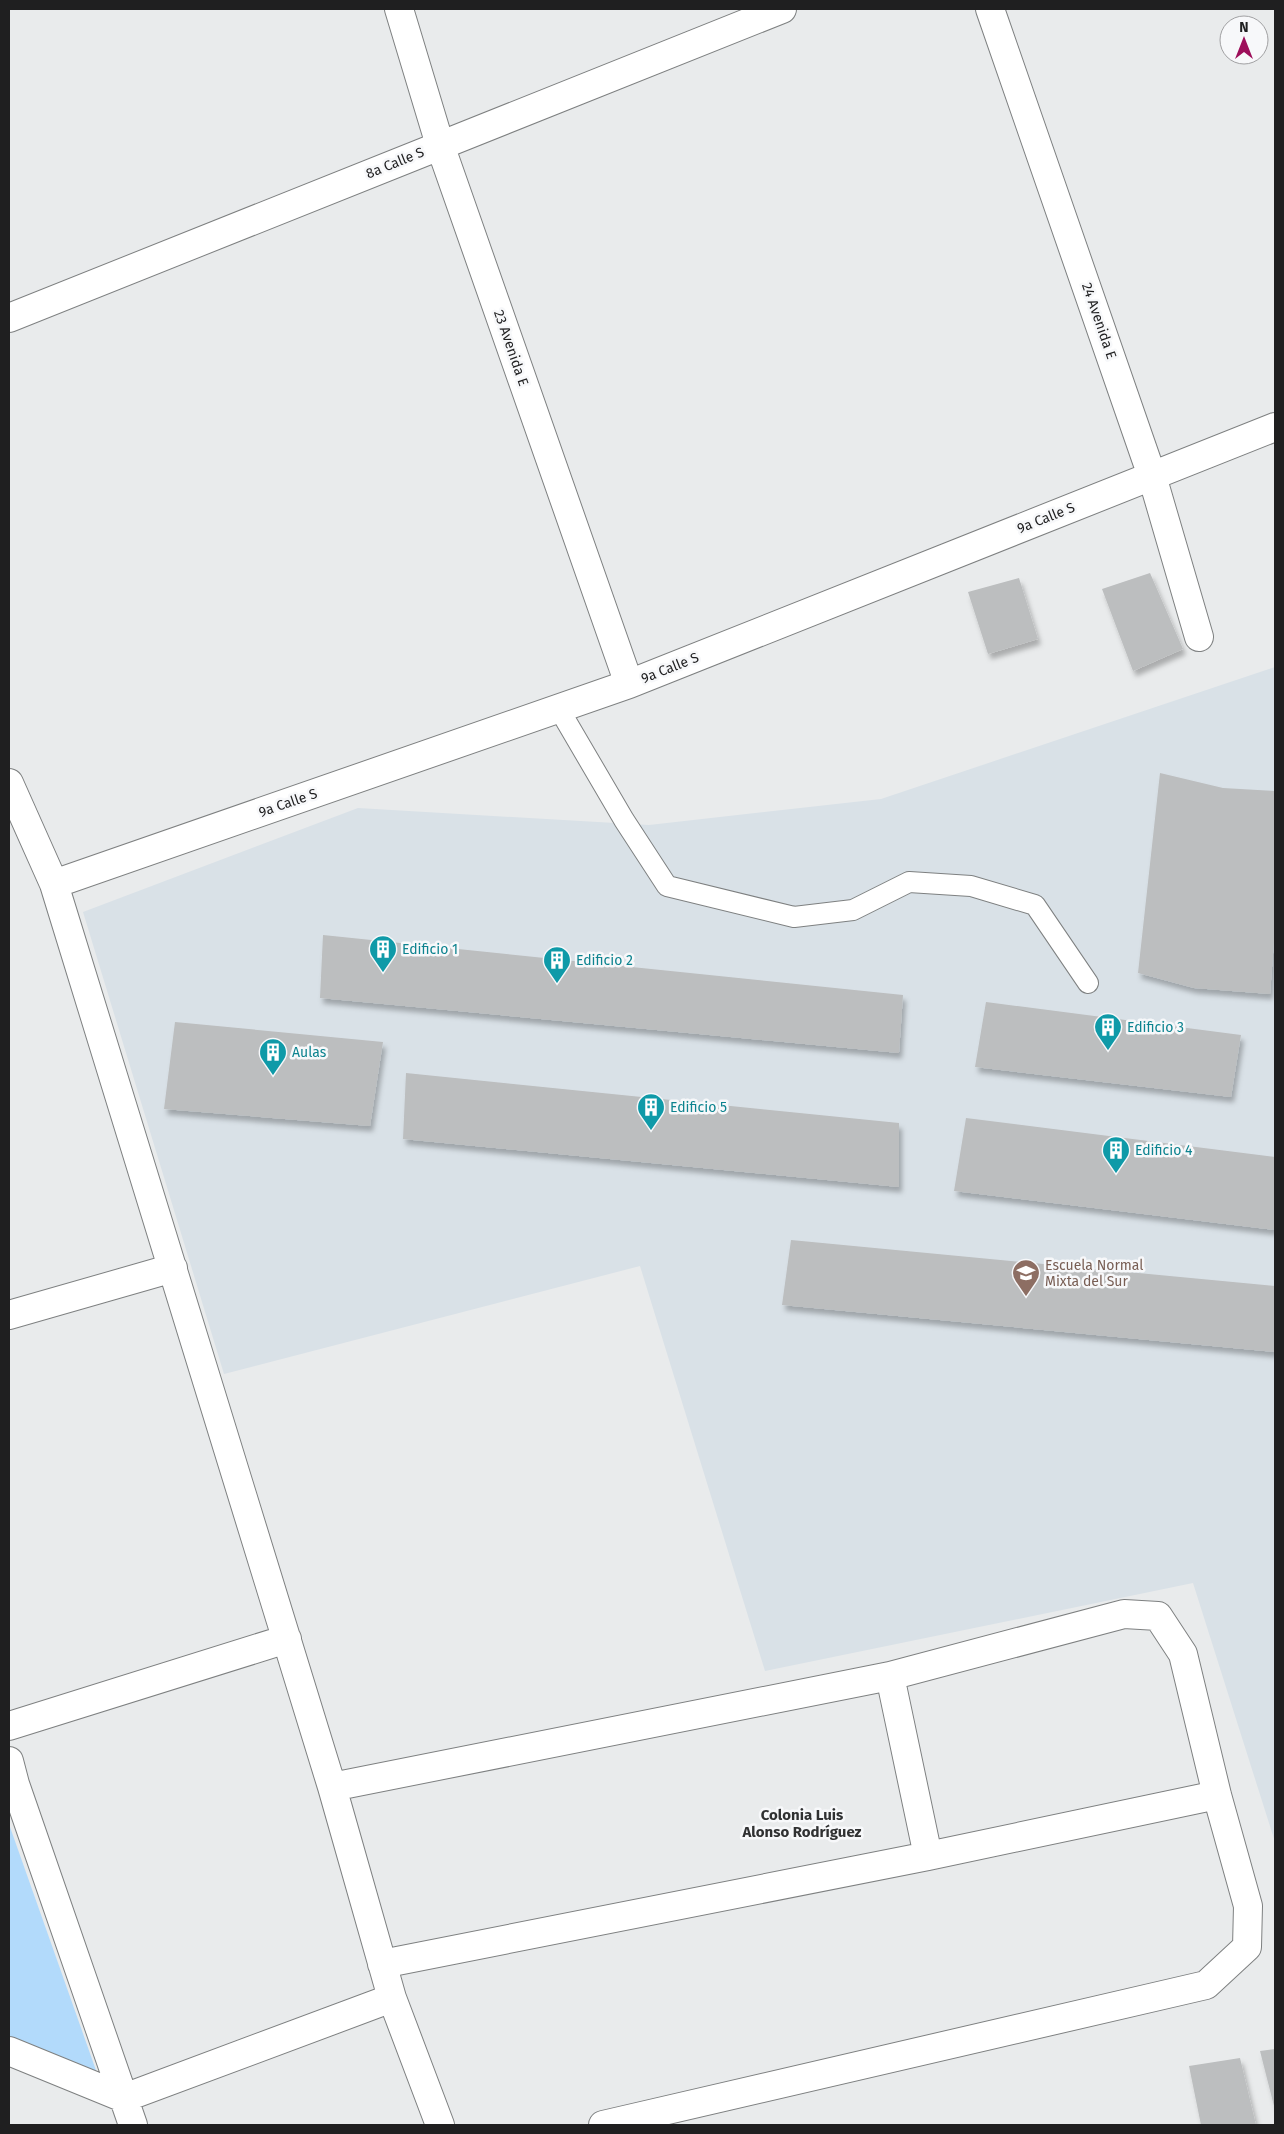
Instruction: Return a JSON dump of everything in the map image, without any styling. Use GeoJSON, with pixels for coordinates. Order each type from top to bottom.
{"type":"FeatureCollection","features":[{"type":"Feature","properties":{"kind":"street","name":"23 Avenida E"},"geometry":{"type":"LineString","coordinates":[[398,9],[440,145],[629,684]]}},
{"type":"Feature","properties":{"kind":"street","name":"8a Calle S"},"geometry":{"type":"LineString","coordinates":[[9,318],[782,9]]}},
{"type":"Feature","properties":{"kind":"street","name":"24 Avenida E"},"geometry":{"type":"LineString","coordinates":[[990,9],[1152,476],[1199,637]]}},
{"type":"Feature","properties":{"kind":"street","name":"9a Calle S"},"geometry":{"type":"LineString","coordinates":[[54,884],[629,684],[1275,427]]}},
{"type":"Feature","properties":{"kind":"street"},"geometry":{"type":"LineString","coordinates":[[9,783],[54,884],[332,1787],[392,1998],[440,2125]]}},
{"type":"Feature","properties":{"kind":"street"},"geometry":{"type":"LineString","coordinates":[[9,1315],[173,1268]]}},
{"type":"Feature","properties":{"kind":"street"},"geometry":{"type":"LineString","coordinates":[[332,1787],[890,1676],[1124,1614],[1158,1616],[1183,1654],[1217,1795],[1248,1906],[1247,1947],[1206,1985],[602,2125]]}},
{"type":"Feature","properties":{"kind":"street"},"geometry":{"type":"LineString","coordinates":[[9,1726],[287,1639]]}},
{"type":"Feature","properties":{"kind":"street"},"geometry":{"type":"LineString","coordinates":[[890,1676],[928,1856]]}},
{"type":"Feature","properties":{"kind":"street"},"geometry":{"type":"LineString","coordinates":[[11,1781],[133,2125]]}},
{"type":"Feature","properties":{"kind":"street"},"geometry":{"type":"LineString","coordinates":[[382,1964],[928,1856],[1217,1795]]}},
{"type":"Feature","properties":{"kind":"street"},"geometry":{"type":"LineString","coordinates":[[9,2051],[124,2098],[392,1998]]}},
{"type":"Feature","properties":{"kind":"lane"},"geometry":{"type":"LineString","coordinates":[[559,709],[624,820],[667,886],[794,917],[853,910],[909,882],[971,886],[1035,906],[1088,983]]}},
{"type":"Feature","properties":{"kind":"shaded area"},"geometry":{"type":"Polygon","coordinates":[[[1275,667],[1275,1842],[1193,1583],[765,1671],[640,1266],[224,1374],[83,912],[358,808],[649,825],[881,799],[1275,667]]]}},
{"type":"Feature","properties":{"kind":"shaded area"},"geometry":{"type":"Polygon","coordinates":[[[10,1827],[98,2076],[9,2036],[10,1827]]]}},
{"type":"Feature","properties":{"kind":"building"},"geometry":{"type":"Polygon","coordinates":[[[1150,573],[1183,649],[1133,671],[1102,589],[1150,573]]]}},
{"type":"Feature","properties":{"kind":"building"},"geometry":{"type":"Polygon","coordinates":[[[1019,578],[1038,639],[988,654],[968,592],[1019,578]]]}},
{"type":"Feature","properties":{"kind":"building"},"geometry":{"type":"Polygon","coordinates":[[[1160,773],[1223,788],[1275,791],[1275,927],[1270,994],[1194,988],[1138,973],[1160,773]]]}},
{"type":"Feature","properties":{"kind":"building","name":"Edificio 2"},"geometry":{"type":"Polygon","coordinates":[[[323,935],[903,995],[899,1053],[320,998],[323,935]]]}},
{"type":"Feature","properties":{"kind":"building","name":"Edificio 3"},"geometry":{"type":"Polygon","coordinates":[[[986,1002],[1241,1035],[1231,1097],[975,1067],[986,1002]]]}},
{"type":"Feature","properties":{"kind":"building","name":"Aulas"},"geometry":{"type":"Polygon","coordinates":[[[175,1022],[383,1042],[370,1126],[164,1109],[175,1022]]]}},
{"type":"Feature","properties":{"kind":"building","name":"Edificio 5"},"geometry":{"type":"Polygon","coordinates":[[[406,1073],[899,1123],[899,1187],[403,1139],[406,1073]]]}},
{"type":"Feature","properties":{"kind":"building","name":"Edificio 4"},"geometry":{"type":"Polygon","coordinates":[[[966,1118],[1275,1157],[1275,1230],[954,1191],[966,1118]]]}},
{"type":"Feature","properties":{"kind":"building","name":"Escuela Normal Mixta del Sur"},"geometry":{"type":"Polygon","coordinates":[[[791,1240],[1275,1286],[1275,1352],[782,1305],[791,1240]]]}},
{"type":"Feature","properties":{"kind":"building"},"geometry":{"type":"Polygon","coordinates":[[[1275,2049],[1275,2110],[1260,2051],[1275,2049]]]}},
{"type":"Feature","properties":{"kind":"building"},"geometry":{"type":"Polygon","coordinates":[[[1240,2058],[1256,2125],[1201,2125],[1189,2066],[1240,2058]]]}},
{"type":"Feature","properties":{"kind":"place","name":"Edificio 1"},"geometry":{"type":"Point","coordinates":[383,973]}},
{"type":"Feature","properties":{"kind":"place","name":"Edificio 2"},"geometry":{"type":"Point","coordinates":[557,984]}},
{"type":"Feature","properties":{"kind":"place","name":"Edificio 3"},"geometry":{"type":"Point","coordinates":[1108,1051]}},
{"type":"Feature","properties":{"kind":"place","name":"Aulas"},"geometry":{"type":"Point","coordinates":[273,1076]}},
{"type":"Feature","properties":{"kind":"place","name":"Edificio 5"},"geometry":{"type":"Point","coordinates":[651,1131]}},
{"type":"Feature","properties":{"kind":"place","name":"Edificio 4"},"geometry":{"type":"Point","coordinates":[1116,1174]}},
{"type":"Feature","properties":{"kind":"place","name":"Escuela Normal Mixta del Sur"},"geometry":{"type":"Point","coordinates":[1026,1297]}},
{"type":"Feature","properties":{"kind":"district","name":"Colonia Luis Alonso Rodríguez"},"geometry":{"type":"Point","coordinates":[802,1824]}}]}
